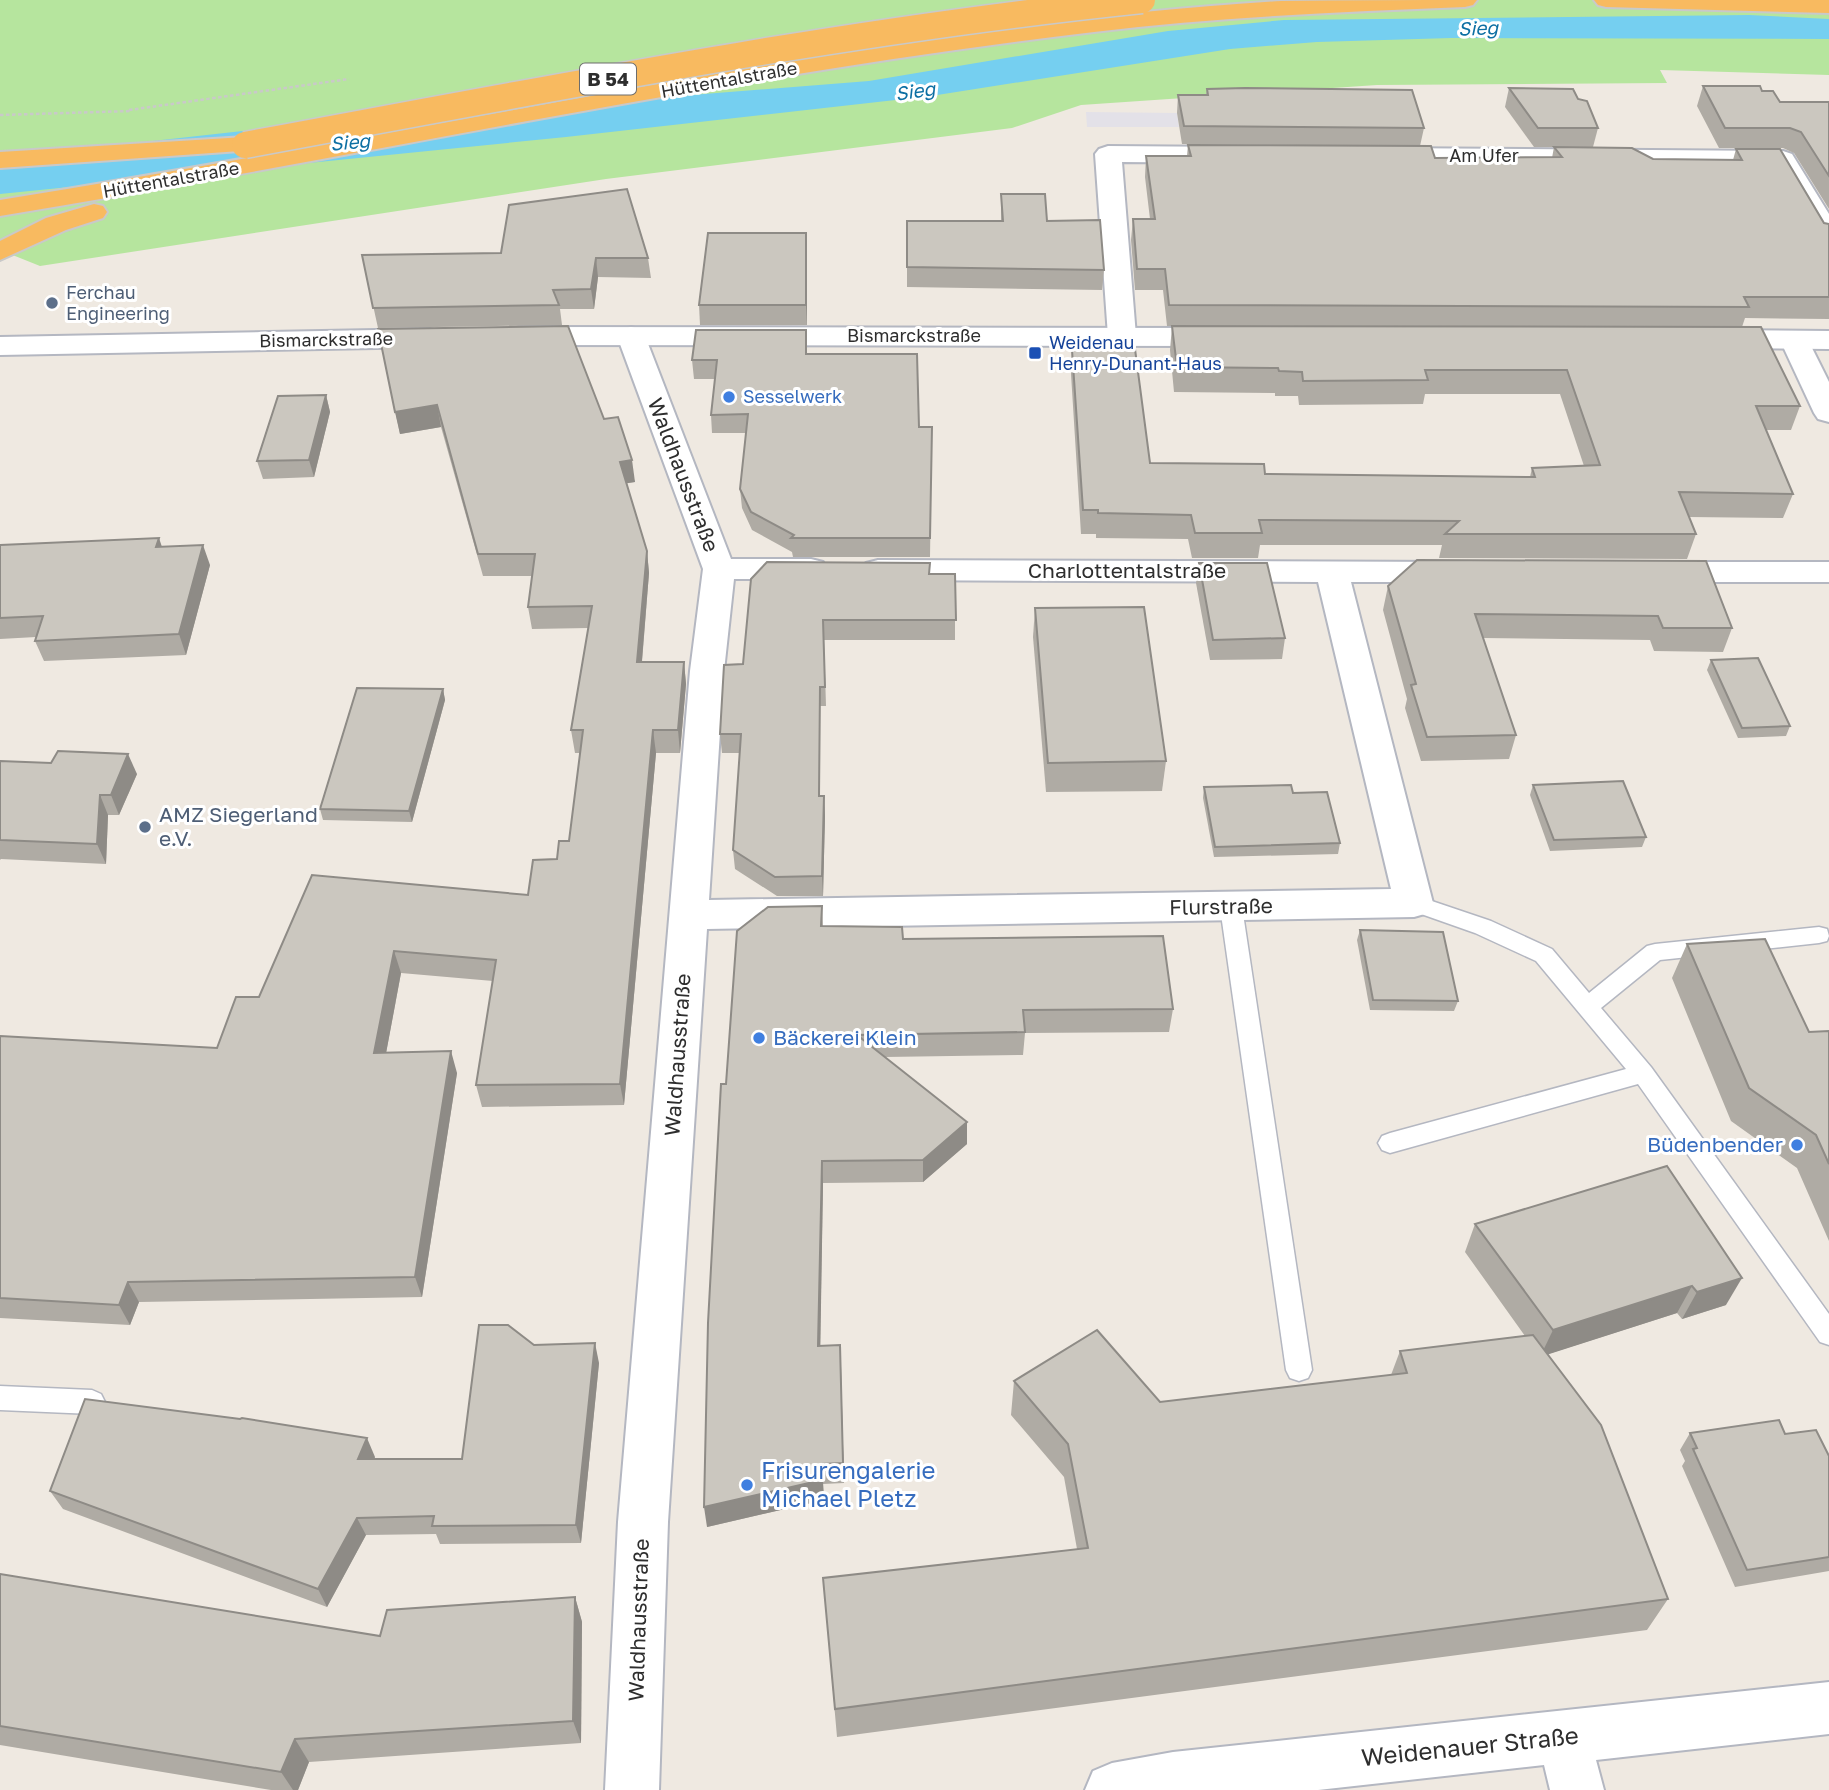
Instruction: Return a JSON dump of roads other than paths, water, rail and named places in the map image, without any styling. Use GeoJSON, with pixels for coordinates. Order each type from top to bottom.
{"type":"FeatureCollection","features":[{"type":"Feature","properties":{"kind":"highway","name":"Hüttentalstraße"},"geometry":{"type":"LineString","coordinates":[[0,183],[245,145],[806,43],[972,18],[1142,0]]}},
{"type":"Feature","properties":{"kind":"highway","name":"Hüttentalstraße"},"geometry":{"type":"LineString","coordinates":[[0,208],[232,170],[821,63],[986,38],[1232,11],[1465,0]]}},
{"type":"Feature","properties":{"kind":"highway"},"geometry":{"type":"LineString","coordinates":[[1606,0],[1829,6]]}},
{"type":"Feature","properties":{"kind":"highway"},"geometry":{"type":"LineString","coordinates":[[0,160],[245,145]]}},
{"type":"Feature","properties":{"kind":"highway"},"geometry":{"type":"LineString","coordinates":[[0,252],[56,224],[232,170]]}},
{"type":"Feature","properties":{"kind":"street"},"geometry":{"type":"LineString","coordinates":[[1122,336],[1108,154],[1259,155]]}},
{"type":"Feature","properties":{"kind":"street","name":"Am Ufer"},"geometry":{"type":"LineString","coordinates":[[1356,156],[1783,159],[1829,237]]}},
{"type":"Feature","properties":{"kind":"street","name":"Waldhausstraße"},"geometry":{"type":"LineString","coordinates":[[631,336],[719,569],[708,671],[643,1521],[632,1790]]}},
{"type":"Feature","properties":{"kind":"street","name":"Bismarckstraße"},"geometry":{"type":"LineString","coordinates":[[0,346],[453,337]]}},
{"type":"Feature","properties":{"kind":"street","name":"Bismarckstraße"},"geometry":{"type":"LineString","coordinates":[[494,337],[1248,337]]}},
{"type":"Feature","properties":{"kind":"street"},"geometry":{"type":"LineString","coordinates":[[1696,339],[1829,340]]}},
{"type":"Feature","properties":{"kind":"street"},"geometry":{"type":"LineString","coordinates":[[1794,340],[1829,413]]}},
{"type":"Feature","properties":{"kind":"street","name":"Charlottentalstraße"},"geometry":{"type":"LineString","coordinates":[[719,569],[1484,572]]}},
{"type":"Feature","properties":{"kind":"street"},"geometry":{"type":"LineString","coordinates":[[1332,572],[1414,903]]}},
{"type":"Feature","properties":{"kind":"street"},"geometry":{"type":"LineString","coordinates":[[1636,572],[1829,572]]}},
{"type":"Feature","properties":{"kind":"street","name":"Flurstraße"},"geometry":{"type":"LineString","coordinates":[[689,915],[1414,903]]}},
{"type":"Feature","properties":{"kind":"street","name":"Weidenauer Straße"},"geometry":{"type":"LineString","coordinates":[[1112,1790],[1187,1778],[1829,1709]]}},
{"type":"Feature","properties":{"kind":"street"},"geometry":{"type":"LineString","coordinates":[[1563,1737],[1577,1790]]}},
{"type":"Feature","properties":{"kind":"lane"},"geometry":{"type":"LineString","coordinates":[[1414,903],[1483,927],[1544,955],[1643,1073],[1829,1334]]}},
{"type":"Feature","properties":{"kind":"lane"},"geometry":{"type":"LineString","coordinates":[[1231,907],[1299,1370]]}},
{"type":"Feature","properties":{"kind":"lane"},"geometry":{"type":"LineString","coordinates":[[1587,1007],[1655,952],[1819,935]]}},
{"type":"Feature","properties":{"kind":"lane"},"geometry":{"type":"LineString","coordinates":[[1390,1143],[1643,1073]]}},
{"type":"Feature","properties":{"kind":"lane"},"geometry":{"type":"LineString","coordinates":[[0,1398],[92,1402]]}},
{"type":"Feature","properties":{"kind":"water","name":"Sieg"},"geometry":{"type":"Polygon","coordinates":[[[1749,15],[1829,19],[1829,39],[1451,38],[1317,42],[1230,49],[931,96],[566,137],[0,194],[0,158],[261,129],[869,81],[1168,31],[1284,20],[1749,15]]]}},
{"type":"Feature","properties":{"kind":"place","name":"Ferchau Engineering"},"geometry":{"type":"Point","coordinates":[52,303]}},
{"type":"Feature","properties":{"kind":"place","name":"Weidenau Henry-Dunant-Haus"},"geometry":{"type":"Point","coordinates":[1035,353]}},
{"type":"Feature","properties":{"kind":"place","name":"Sesselwerk"},"geometry":{"type":"Point","coordinates":[729,397]}},
{"type":"Feature","properties":{"kind":"place","name":"AMZ Siegerland e.V."},"geometry":{"type":"Point","coordinates":[145,827]}},
{"type":"Feature","properties":{"kind":"place","name":"Bäckerei Klein"},"geometry":{"type":"Point","coordinates":[759,1038]}},
{"type":"Feature","properties":{"kind":"place","name":"Büdenbender"},"geometry":{"type":"Point","coordinates":[1797,1145]}},
{"type":"Feature","properties":{"kind":"place","name":"Frisurengalerie Michael Pletz"},"geometry":{"type":"Point","coordinates":[747,1485]}}]}
